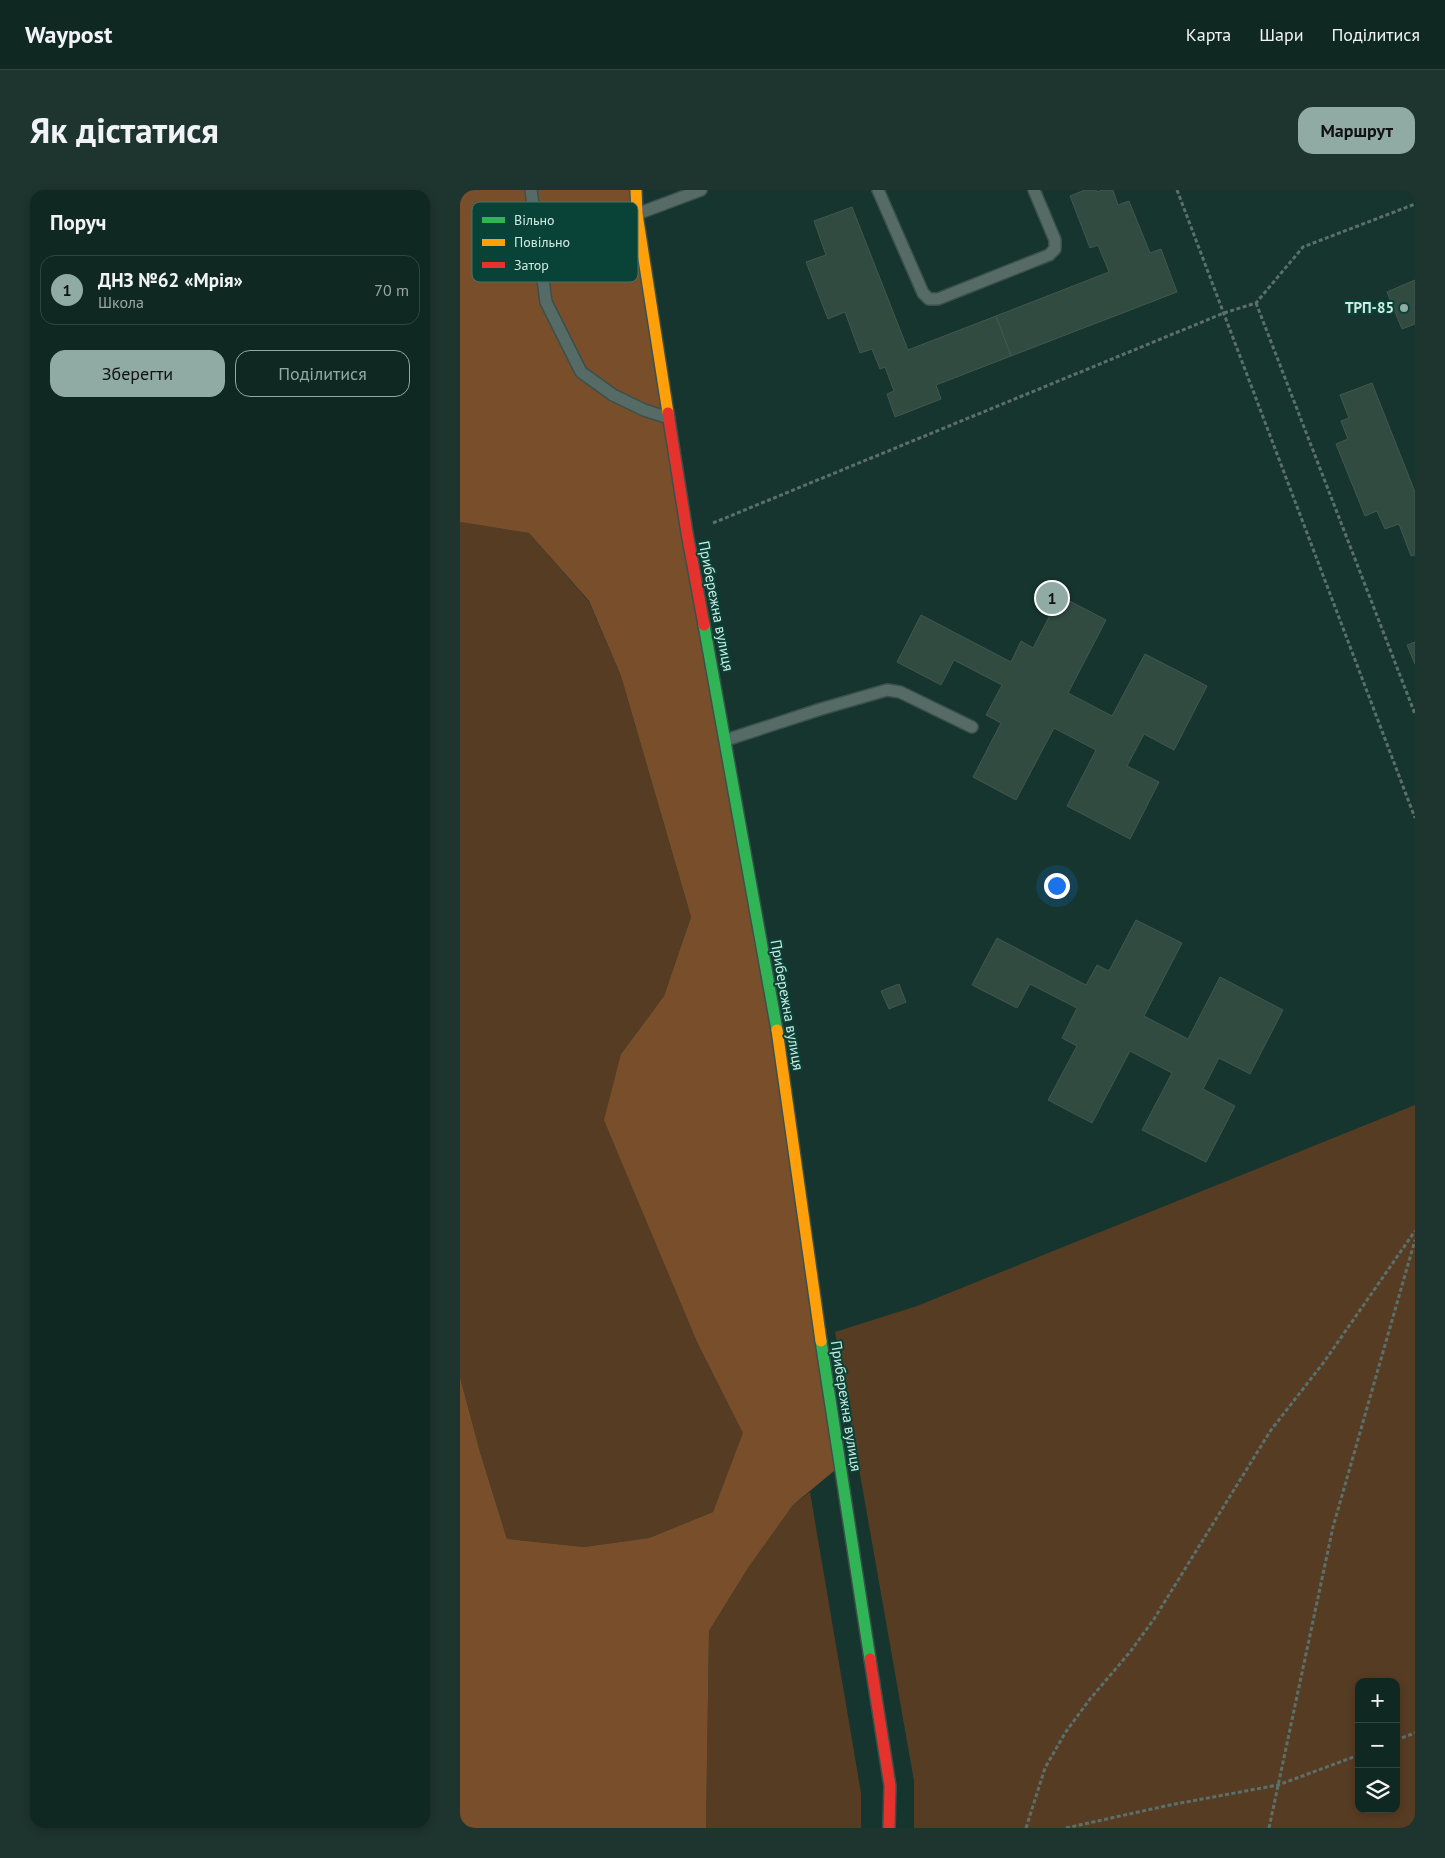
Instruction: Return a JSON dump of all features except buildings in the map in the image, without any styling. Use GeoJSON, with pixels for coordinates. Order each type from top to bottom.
{"type":"FeatureCollection","features":[{"type":"Feature","properties":{"kind":"street","name":"Прибережна вулиця"},"geometry":{"type":"LineString","coordinates":[[638,220],[687,533],[726,740],[783,1067],[820,1338],[890,1786],[889,1828]]}},
{"type":"Feature","properties":{"kind":"lane"},"geometry":{"type":"LineString","coordinates":[[638,214],[701,190]]}},
{"type":"Feature","properties":{"kind":"lane"},"geometry":{"type":"LineString","coordinates":[[878,190],[923,293],[929,299],[938,299],[1049,255],[1055,249],[1055,240],[1034,190]]}},
{"type":"Feature","properties":{"kind":"lane"},"geometry":{"type":"LineString","coordinates":[[543,282],[546,302],[580,372],[613,395],[644,410],[669,418]]}},
{"type":"Feature","properties":{"kind":"lane"},"geometry":{"type":"LineString","coordinates":[[726,740],[887,690],[900,692],[972,727]]}},
{"type":"Feature","properties":{"kind":"path"},"geometry":{"type":"LineString","coordinates":[[1177,190],[1415,818]]}},
{"type":"Feature","properties":{"kind":"path"},"geometry":{"type":"LineString","coordinates":[[687,533],[1224,313],[1256,303],[1303,247],[1415,204]]}},
{"type":"Feature","properties":{"kind":"path"},"geometry":{"type":"LineString","coordinates":[[1256,303],[1415,714]]}},
{"type":"Feature","properties":{"kind":"path"},"geometry":{"type":"LineString","coordinates":[[1026,1828],[1045,1768],[1065,1733],[1090,1698],[1130,1652],[1154,1619],[1271,1430],[1324,1362],[1415,1232]]}},
{"type":"Feature","properties":{"kind":"path"},"geometry":{"type":"LineString","coordinates":[[1269,1828],[1333,1527],[1415,1240]]}},
{"type":"Feature","properties":{"kind":"path"},"geometry":{"type":"LineString","coordinates":[[1400,1739],[1415,1733]]}},
{"type":"Feature","properties":{"kind":"path"},"geometry":{"type":"LineString","coordinates":[[1066,1828],[1170,1805],[1278,1786],[1355,1757]]}},
{"type":"Feature","properties":{"kind":"shaded area"},"geometry":{"type":"Polygon","coordinates":[[[460,190],[636,190],[638,202],[472,202],[472,282],[638,282],[638,203],[840,1466],[793,1505],[748,1568],[709,1631],[706,1828],[460,1828],[460,1377],[480,1452],[507,1539],[584,1547],[649,1538],[713,1512],[743,1433],[698,1344],[604,1120],[621,1054],[664,996],[691,917],[621,676],[589,601],[529,533],[460,522],[460,190]]]}},
{"type":"Feature","properties":{"kind":"shaded area"},"geometry":{"type":"Polygon","coordinates":[[[460,522],[529,533],[589,602],[621,676],[691,917],[664,996],[621,1054],[698,1344],[744,1433],[713,1512],[649,1538],[584,1547],[507,1539],[480,1452],[460,1377],[460,522]]]}},
{"type":"Feature","properties":{"kind":"shaded area"},"geometry":{"type":"Polygon","coordinates":[[[1415,1105],[1415,1828],[914,1828],[914,1781],[835,1332],[917,1306],[1415,1105]]]}},
{"type":"Feature","properties":{"kind":"shaded area"},"geometry":{"type":"Polygon","coordinates":[[[810,1492],[861,1793],[861,1828],[706,1828],[709,1631],[748,1568],[793,1505],[810,1492]]]}},
{"type":"Feature","properties":{"kind":"traffic: fast"},"geometry":{"type":"LineString","coordinates":[[704,625],[777,1030]]}},
{"type":"Feature","properties":{"kind":"traffic: fast"},"geometry":{"type":"LineString","coordinates":[[821,1341],[870,1659]]}},
{"type":"Feature","properties":{"kind":"traffic: slow"},"geometry":{"type":"LineString","coordinates":[[636,190],[636,202]]}},
{"type":"Feature","properties":{"kind":"traffic: slow"},"geometry":{"type":"LineString","coordinates":[[638,220],[668,413]]}},
{"type":"Feature","properties":{"kind":"traffic: slow"},"geometry":{"type":"LineString","coordinates":[[777,1030],[821,1341]]}},
{"type":"Feature","properties":{"kind":"traffic: jam"},"geometry":{"type":"LineString","coordinates":[[668,413],[704,625]]}},
{"type":"Feature","properties":{"kind":"traffic: jam"},"geometry":{"type":"LineString","coordinates":[[870,1659],[890,1786],[889,1828]]}},
{"type":"Feature","properties":{"kind":"place","name":"ТРП-85"},"geometry":{"type":"Point","coordinates":[1404,308]}},
{"type":"Feature","properties":{"kind":"place","name":"ДНЗ №62 «Мрія»"},"geometry":{"type":"Point","coordinates":[1052,598]}}]}
